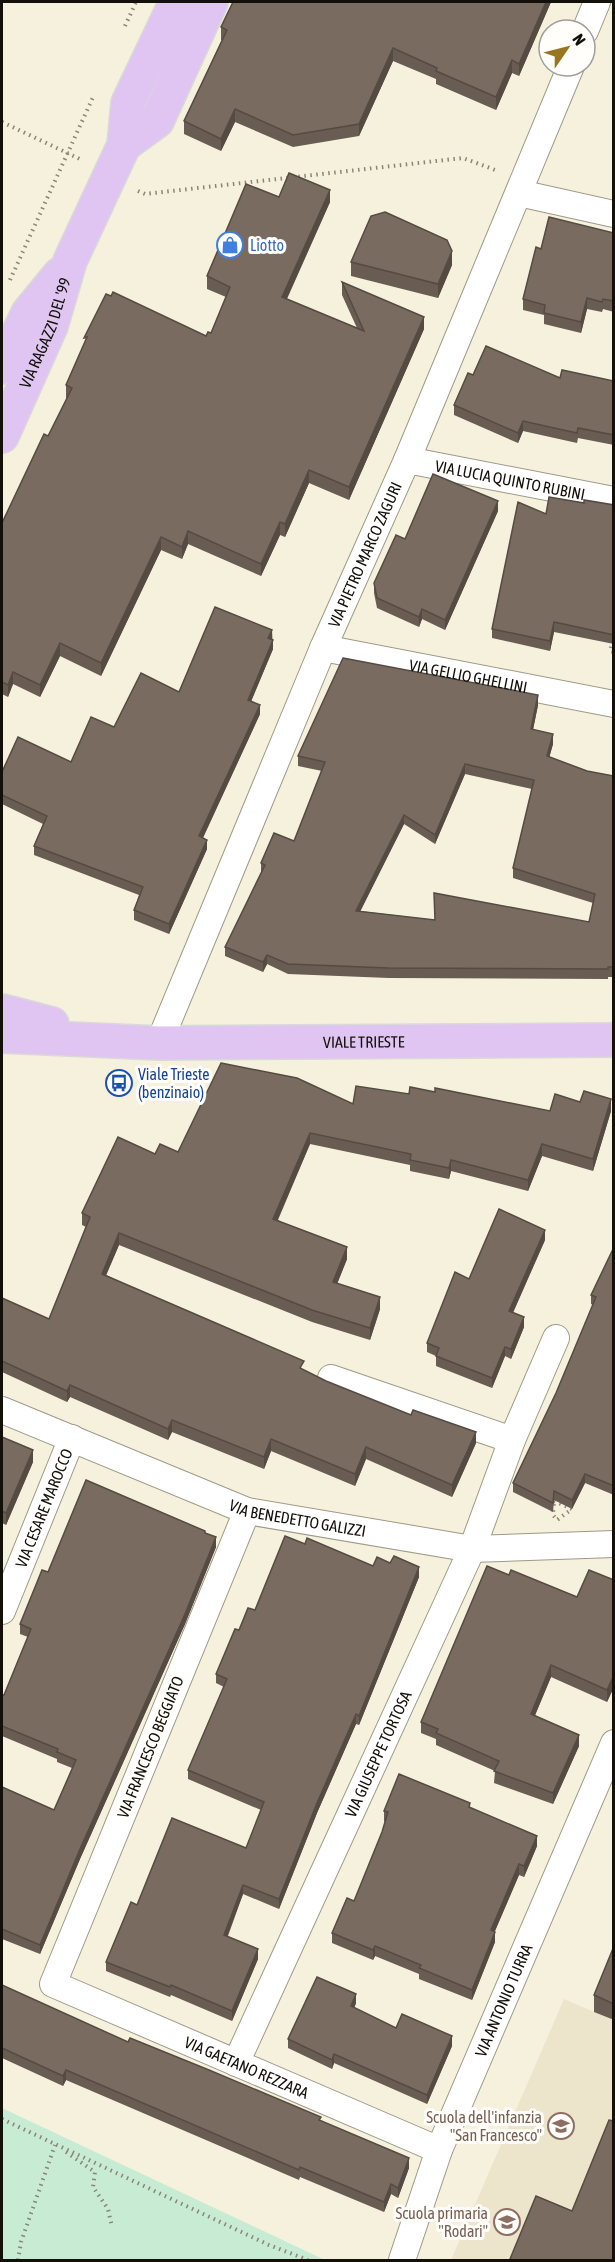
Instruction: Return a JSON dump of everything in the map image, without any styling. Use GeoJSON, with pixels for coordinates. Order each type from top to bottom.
{"type":"FeatureCollection","features":[{"type":"Feature","properties":{"kind":"main road","name":"VIA RAGAZZI DEL '99"},"geometry":{"type":"LineString","coordinates":[[2,436],[51,326],[70,261],[124,145],[128,103],[176,2]]}},
{"type":"Feature","properties":{"kind":"main road","name":"VIA RAGAZZI DEL '99"},"geometry":{"type":"LineString","coordinates":[[124,145],[157,120],[211,2]]}},
{"type":"Feature","properties":{"kind":"main road","name":"VIA RAGAZZI DEL '99"},"geometry":{"type":"LineString","coordinates":[[2,368],[28,313],[70,261]]}},
{"type":"Feature","properties":{"kind":"main road","name":"VIALE TRIESTE"},"geometry":{"type":"LineString","coordinates":[[2,1011],[112,1040]]}},
{"type":"Feature","properties":{"kind":"main road","name":"VIALE TRIESTE"},"geometry":{"type":"LineString","coordinates":[[2,1036],[159,1043],[614,1040]]}},
{"type":"Feature","properties":{"kind":"street"},"geometry":{"type":"LineString","coordinates":[[590,18],[597,2]]}},
{"type":"Feature","properties":{"kind":"street","name":"VIA PIETRO MARCO ZAGURI"},"geometry":{"type":"LineString","coordinates":[[159,1043],[323,648],[407,460],[566,78]]}},
{"type":"Feature","properties":{"kind":"street"},"geometry":{"type":"LineString","coordinates":[[522,187],[614,214]]}},
{"type":"Feature","properties":{"kind":"street","name":"VIA LUCIA QUINTO RUBINI"},"geometry":{"type":"LineString","coordinates":[[407,460],[614,500]]}},
{"type":"Feature","properties":{"kind":"street","name":"VIA GELLIO GHELLINI"},"geometry":{"type":"LineString","coordinates":[[323,648],[614,704]]}},
{"type":"Feature","properties":{"kind":"street","name":"VIA GIUSEPPE TORTOSA"},"geometry":{"type":"LineString","coordinates":[[236,2063],[472,1549],[512,1440],[556,1338]]}},
{"type":"Feature","properties":{"kind":"street"},"geometry":{"type":"LineString","coordinates":[[331,1378],[512,1440]]}},
{"type":"Feature","properties":{"kind":"street","name":"VIA BENEDETTO GALIZZI"},"geometry":{"type":"LineString","coordinates":[[2,1410],[247,1511],[472,1549],[614,1544]]}},
{"type":"Feature","properties":{"kind":"street","name":"VIA CESARE MAROCCO"},"geometry":{"type":"LineString","coordinates":[[2,1611],[72,1438]]}},
{"type":"Feature","properties":{"kind":"street","name":"VIA FRANCESCO BEGGIATO"},"geometry":{"type":"LineString","coordinates":[[53,1984],[247,1511]]}},
{"type":"Feature","properties":{"kind":"street","name":"VIA ANTONIO TURRA"},"geometry":{"type":"LineString","coordinates":[[402,2260],[439,2150],[614,1743]]}},
{"type":"Feature","properties":{"kind":"street","name":"VIA GAETANO REZZARA"},"geometry":{"type":"LineString","coordinates":[[53,1984],[439,2150]]}},
{"type":"Feature","properties":{"kind":"path"},"geometry":{"type":"LineString","coordinates":[[2,122],[68,152],[109,178],[145,194],[463,158],[522,187]]}},
{"type":"Feature","properties":{"kind":"path"},"geometry":{"type":"LineString","coordinates":[[6,288],[68,152]]}},
{"type":"Feature","properties":{"kind":"path"},"geometry":{"type":"LineString","coordinates":[[614,635],[610,651],[614,652]]}},
{"type":"Feature","properties":{"kind":"path"},"geometry":{"type":"LineString","coordinates":[[554,1500],[572,1509],[557,1520],[553,1515],[554,1500]]}},
{"type":"Feature","properties":{"kind":"path"},"geometry":{"type":"LineString","coordinates":[[2,2121],[269,2245],[308,2260]]}},
{"type":"Feature","properties":{"kind":"path"},"geometry":{"type":"LineString","coordinates":[[55,2145],[95,2172],[93,2187],[108,2209],[112,2227]]}},
{"type":"Feature","properties":{"kind":"path"},"geometry":{"type":"LineString","coordinates":[[18,2260],[21,2242],[55,2145]]}},
{"type":"Feature","properties":{"kind":"shaded area","name":"Scuola dell'infanzia \"San Francesco\""},"geometry":{"type":"Polygon","coordinates":[[[564,1999],[613,2020],[613,2260],[451,2260],[564,1999]]]}},
{"type":"Feature","properties":{"kind":"green space"},"geometry":{"type":"Polygon","coordinates":[[[2,2108],[325,2260],[2,2260],[2,2108]]]}},
{"type":"Feature","properties":{"kind":"building"},"geometry":{"type":"Polygon","coordinates":[[[233,2],[546,2],[537,18],[519,64],[512,60],[496,97],[436,71],[437,68],[393,48],[359,124],[293,135],[235,109],[221,139],[184,121],[227,30],[221,27],[233,2]]]}},
{"type":"Feature","properties":{"kind":"building"},"geometry":{"type":"Polygon","coordinates":[[[289,173],[330,190],[282,297],[364,331],[342,282],[424,317],[349,487],[309,470],[285,524],[280,522],[261,564],[188,531],[182,547],[161,537],[101,663],[60,643],[40,685],[13,672],[8,685],[2,682],[2,523],[44,434],[48,436],[72,388],[66,385],[87,337],[84,338],[106,294],[111,296],[113,292],[206,336],[208,332],[211,333],[230,287],[207,276],[246,184],[279,197],[289,173]]]}},
{"type":"Feature","properties":{"kind":"building"},"geometry":{"type":"Polygon","coordinates":[[[385,212],[447,240],[452,251],[438,284],[351,262],[371,216],[385,212]]]}},
{"type":"Feature","properties":{"kind":"building"},"geometry":{"type":"Polygon","coordinates":[[[549,217],[614,233],[614,301],[603,299],[602,302],[587,298],[581,322],[544,313],[545,305],[523,299],[536,247],[541,249],[549,217]]]}},
{"type":"Feature","properties":{"kind":"building"},"geometry":{"type":"Polygon","coordinates":[[[486,346],[560,378],[562,370],[614,381],[614,435],[578,428],[577,433],[523,421],[518,433],[454,405],[468,373],[473,375],[486,346]]]}},
{"type":"Feature","properties":{"kind":"building"},"geometry":{"type":"Polygon","coordinates":[[[433,474],[498,501],[445,620],[422,609],[419,617],[377,598],[374,583],[396,535],[405,539],[433,474]]]}},
{"type":"Feature","properties":{"kind":"building"},"geometry":{"type":"Polygon","coordinates":[[[549,497],[614,505],[614,635],[554,622],[550,641],[492,629],[518,502],[546,514],[549,497]]]}},
{"type":"Feature","properties":{"kind":"building"},"geometry":{"type":"Polygon","coordinates":[[[215,607],[272,630],[268,638],[273,640],[248,700],[260,705],[199,836],[207,840],[169,924],[134,910],[143,887],[34,846],[47,816],[2,795],[2,772],[18,737],[71,762],[91,717],[114,727],[141,673],[179,692],[215,607]]]}},
{"type":"Feature","properties":{"kind":"building"},"geometry":{"type":"Polygon","coordinates":[[[343,658],[538,695],[531,729],[553,734],[547,756],[587,771],[614,776],[614,967],[608,967],[608,969],[389,968],[288,964],[267,955],[263,962],[225,947],[265,865],[261,863],[274,833],[294,841],[325,762],[298,756],[343,658]],[[465,764],[435,835],[404,815],[356,911],[435,920],[434,893],[589,922],[595,894],[513,868],[534,780],[465,764]]]}},
{"type":"Feature","properties":{"kind":"building"},"geometry":{"type":"Polygon","coordinates":[[[221,1063],[297,1078],[353,1104],[356,1086],[409,1094],[410,1087],[435,1092],[435,1088],[550,1111],[555,1094],[580,1102],[584,1091],[611,1099],[593,1159],[542,1144],[528,1180],[451,1160],[449,1168],[410,1160],[411,1154],[310,1133],[273,1219],[347,1247],[333,1282],[380,1297],[370,1328],[312,1310],[119,1233],[102,1274],[304,1361],[300,1368],[326,1381],[411,1415],[413,1410],[476,1432],[452,1485],[366,1447],[355,1474],[271,1439],[264,1457],[172,1420],[168,1429],[70,1385],[67,1391],[2,1361],[2,1298],[49,1319],[90,1217],[82,1213],[118,1137],[155,1154],[160,1144],[178,1152],[221,1063]]]}},
{"type":"Feature","properties":{"kind":"building"},"geometry":{"type":"Polygon","coordinates":[[[499,1209],[545,1230],[509,1311],[524,1317],[511,1349],[505,1347],[492,1378],[436,1356],[439,1348],[427,1343],[455,1272],[469,1279],[499,1209]]]}},
{"type":"Feature","properties":{"kind":"building"},"geometry":{"type":"Polygon","coordinates":[[[614,1247],[614,1486],[585,1474],[572,1500],[554,1491],[553,1503],[513,1483],[556,1393],[596,1297],[591,1295],[614,1247]]]}},
{"type":"Feature","properties":{"kind":"building"},"geometry":{"type":"Polygon","coordinates":[[[2,1437],[33,1450],[6,1513],[2,1511],[2,1437]]]}},
{"type":"Feature","properties":{"kind":"building"},"geometry":{"type":"Polygon","coordinates":[[[86,1480],[216,1537],[185,1614],[80,1849],[40,1945],[2,1929],[2,1787],[54,1810],[76,1760],[57,1752],[58,1749],[2,1726],[2,1695],[4,1695],[31,1629],[20,1624],[42,1570],[48,1572],[86,1480]]]}},
{"type":"Feature","properties":{"kind":"building"},"geometry":{"type":"Polygon","coordinates":[[[285,1536],[305,1544],[307,1538],[373,1566],[377,1557],[390,1563],[394,1556],[419,1567],[359,1716],[356,1714],[317,1803],[279,1899],[243,1885],[224,1935],[258,1949],[232,2011],[171,1985],[170,1987],[106,1962],[131,1902],[137,1905],[172,1818],[246,1848],[264,1802],[188,1770],[227,1679],[216,1674],[235,1629],[239,1630],[248,1608],[255,1610],[285,1536]]]}},
{"type":"Feature","properties":{"kind":"building"},"geometry":{"type":"Polygon","coordinates":[[[487,1566],[509,1575],[511,1570],[577,1597],[589,1570],[614,1580],[614,1675],[607,1690],[551,1665],[531,1714],[579,1735],[553,1793],[494,1771],[499,1761],[436,1733],[438,1729],[421,1722],[487,1566]]]}},
{"type":"Feature","properties":{"kind":"building"},"geometry":{"type":"Polygon","coordinates":[[[399,1774],[470,1803],[469,1807],[537,1836],[524,1866],[519,1864],[491,1930],[495,1932],[472,1990],[419,1968],[421,1965],[375,1946],[373,1950],[332,1933],[347,1898],[354,1901],[382,1832],[388,1812],[384,1811],[399,1774]]]}},
{"type":"Feature","properties":{"kind":"building"},"geometry":{"type":"Polygon","coordinates":[[[614,1946],[614,2004],[594,1995],[614,1946]]]}},
{"type":"Feature","properties":{"kind":"building"},"geometry":{"type":"Polygon","coordinates":[[[317,1977],[356,1994],[351,2006],[396,2028],[402,2014],[452,2036],[427,2095],[334,2054],[332,2060],[288,2039],[317,1977]]]}},
{"type":"Feature","properties":{"kind":"building"},"geometry":{"type":"Polygon","coordinates":[[[2,1985],[128,2042],[130,2038],[321,2117],[319,2120],[409,2158],[398,2188],[391,2184],[384,2202],[300,2167],[299,2170],[66,2070],[63,2076],[2,2048],[2,1985]]]}},
{"type":"Feature","properties":{"kind":"building"},"geometry":{"type":"Polygon","coordinates":[[[609,2120],[614,2121],[614,2260],[510,2259],[536,2196],[572,2211],[609,2120]]]}},
{"type":"Feature","properties":{"kind":"place","name":"Liotto"},"geometry":{"type":"Point","coordinates":[230,245]}},
{"type":"Feature","properties":{"kind":"place","name":"Viale Trieste (benzinaio)"},"geometry":{"type":"Point","coordinates":[119,1083]}},
{"type":"Feature","properties":{"kind":"place","name":"Scuola dell'infanzia \"San Francesco\""},"geometry":{"type":"Point","coordinates":[561,2126]}},
{"type":"Feature","properties":{"kind":"place","name":"Scuola primaria \"Rodari\""},"geometry":{"type":"Point","coordinates":[507,2222]}}]}
